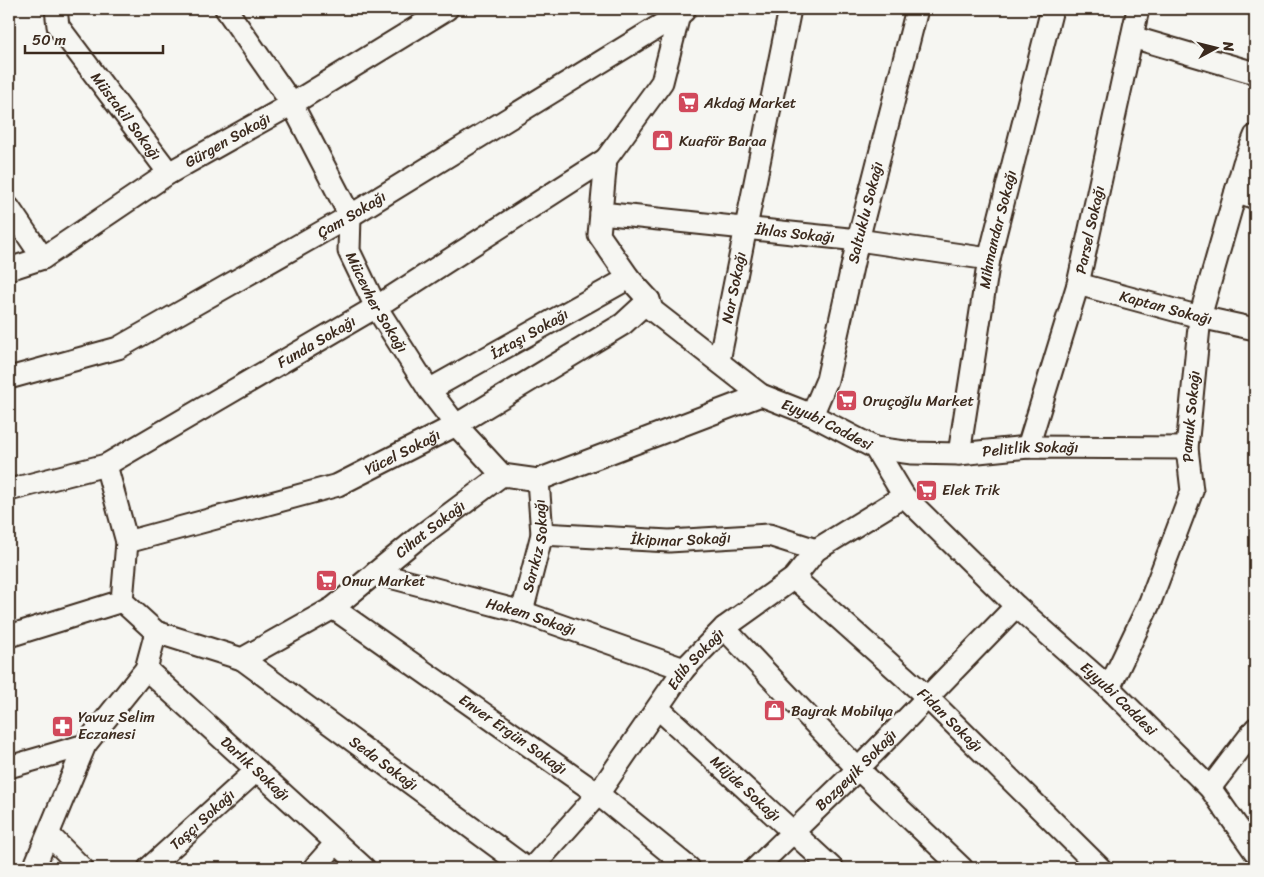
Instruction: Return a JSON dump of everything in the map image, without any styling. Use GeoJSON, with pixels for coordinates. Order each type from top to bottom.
{"type":"FeatureCollection","features":[{"type":"Feature","properties":{"kind":"street","name":"Müstakil Sokağı"},"geometry":{"type":"LineString","coordinates":[[56,9],[58,26],[169,173]]}},
{"type":"Feature","properties":{"kind":"street","name":"Mücevher Sokağı"},"geometry":{"type":"LineString","coordinates":[[226,9],[292,104],[350,216],[349,251],[376,307],[429,390],[456,424],[502,475]]}},
{"type":"Feature","properties":{"kind":"street","name":"Gürgen Sokağı"},"geometry":{"type":"LineString","coordinates":[[9,269],[43,258],[169,173],[292,104],[416,16],[447,9]]}},
{"type":"Feature","properties":{"kind":"street","name":"Nar Sokağı"},"geometry":{"type":"LineString","coordinates":[[719,361],[790,9]]}},
{"type":"Feature","properties":{"kind":"street","name":"Saltuklu Sokağı"},"geometry":{"type":"LineString","coordinates":[[812,415],[827,380],[858,240],[917,9]]}},
{"type":"Feature","properties":{"kind":"street","name":"Mihmandar Sokağı"},"geometry":{"type":"LineString","coordinates":[[959,454],[989,259],[1052,9]]}},
{"type":"Feature","properties":{"kind":"street","name":"Parsel Sokağı"},"geometry":{"type":"LineString","coordinates":[[1028,447],[1078,284],[1138,9]]}},
{"type":"Feature","properties":{"kind":"street"},"geometry":{"type":"LineString","coordinates":[[606,159],[662,82],[680,11]]}},
{"type":"Feature","properties":{"kind":"street","name":"Çam Sokağı"},"geometry":{"type":"LineString","coordinates":[[9,378],[118,348],[350,216],[680,11]]}},
{"type":"Feature","properties":{"kind":"street"},"geometry":{"type":"LineString","coordinates":[[1132,37],[1255,73]]}},
{"type":"Feature","properties":{"kind":"street","name":"Pamuk Sokağı"},"geometry":{"type":"LineString","coordinates":[[1109,688],[1150,602],[1192,491],[1187,448],[1200,317],[1246,194],[1244,163],[1255,136]]}},
{"type":"Feature","properties":{"kind":"street","name":"Eyyubi Caddesi"},"geometry":{"type":"LineString","coordinates":[[606,159],[599,235],[629,278],[649,300],[652,310],[761,396],[812,415],[875,448],[904,496],[1016,606],[1109,688],[1210,788],[1255,852]]}},
{"type":"Feature","properties":{"kind":"street","name":"Funda Sokağı"},"geometry":{"type":"LineString","coordinates":[[9,490],[106,465],[376,307],[606,159]]}},
{"type":"Feature","properties":{"kind":"street"},"geometry":{"type":"LineString","coordinates":[[9,208],[43,258]]}},
{"type":"Feature","properties":{"kind":"street","name":"İhlas Sokağı"},"geometry":{"type":"LineString","coordinates":[[601,213],[858,240],[989,259]]}},
{"type":"Feature","properties":{"kind":"street","name":"İztaşı Sokağı"},"geometry":{"type":"LineString","coordinates":[[429,390],[629,278]]}},
{"type":"Feature","properties":{"kind":"street","name":"Kaptan Sokağı"},"geometry":{"type":"LineString","coordinates":[[1078,284],[1200,317],[1255,329]]}},
{"type":"Feature","properties":{"kind":"street","name":"Yücel Sokağı"},"geometry":{"type":"LineString","coordinates":[[128,542],[338,485],[456,424],[623,324],[649,300]]}},
{"type":"Feature","properties":{"kind":"street"},"geometry":{"type":"LineString","coordinates":[[502,475],[538,480],[761,396]]}},
{"type":"Feature","properties":{"kind":"street","name":"Pelitlik Sokağı"},"geometry":{"type":"LineString","coordinates":[[875,448],[912,453],[959,454],[1028,447],[1187,448]]}},
{"type":"Feature","properties":{"kind":"street"},"geometry":{"type":"LineString","coordinates":[[106,465],[128,542],[122,601]]}},
{"type":"Feature","properties":{"kind":"street","name":"Cihat Sokağı"},"geometry":{"type":"LineString","coordinates":[[242,660],[333,608],[418,536],[502,475]]}},
{"type":"Feature","properties":{"kind":"street","name":"Sarıkız Sokağı"},"geometry":{"type":"LineString","coordinates":[[522,612],[542,534],[538,480]]}},
{"type":"Feature","properties":{"kind":"street","name":"Edib Sokağı"},"geometry":{"type":"LineString","coordinates":[[532,868],[598,794],[684,669],[724,628],[794,578],[816,550],[904,496]]}},
{"type":"Feature","properties":{"kind":"street","name":"İkipınar Sokağı"},"geometry":{"type":"LineString","coordinates":[[542,534],[669,541],[769,535],[816,550]]}},
{"type":"Feature","properties":{"kind":"street","name":"Hakem Sokağı"},"geometry":{"type":"LineString","coordinates":[[375,573],[522,612],[684,669]]}},
{"type":"Feature","properties":{"kind":"street","name":"Fidan Sokağı"},"geometry":{"type":"LineString","coordinates":[[794,578],[928,698],[1100,868]]}},
{"type":"Feature","properties":{"kind":"street"},"geometry":{"type":"LineString","coordinates":[[122,601],[156,632],[242,660]]}},
{"type":"Feature","properties":{"kind":"street"},"geometry":{"type":"LineString","coordinates":[[9,636],[122,601]]}},
{"type":"Feature","properties":{"kind":"street","name":"Bozgeyik Sokağı"},"geometry":{"type":"LineString","coordinates":[[756,868],[858,769],[1016,606]]}},
{"type":"Feature","properties":{"kind":"street","name":"Enver Ergün Sokağı"},"geometry":{"type":"LineString","coordinates":[[333,608],[598,794],[689,868]]}},
{"type":"Feature","properties":{"kind":"street"},"geometry":{"type":"LineString","coordinates":[[724,628],[858,769],[962,868]]}},
{"type":"Feature","properties":{"kind":"street"},"geometry":{"type":"LineString","coordinates":[[34,868],[86,745],[146,669],[156,632]]}},
{"type":"Feature","properties":{"kind":"street","name":"Seda Sokağı"},"geometry":{"type":"LineString","coordinates":[[242,660],[526,868]]}},
{"type":"Feature","properties":{"kind":"street","name":"Darlık Sokağı"},"geometry":{"type":"LineString","coordinates":[[146,669],[364,868]]}},
{"type":"Feature","properties":{"kind":"street","name":"Müjde Sokağı"},"geometry":{"type":"LineString","coordinates":[[658,708],[832,868]]}},
{"type":"Feature","properties":{"kind":"street"},"geometry":{"type":"LineString","coordinates":[[1210,788],[1255,729]]}},
{"type":"Feature","properties":{"kind":"street"},"geometry":{"type":"LineString","coordinates":[[9,767],[86,745]]}},
{"type":"Feature","properties":{"kind":"street","name":"Taşçı Sokağı"},"geometry":{"type":"LineString","coordinates":[[149,868],[257,770]]}},
{"type":"Feature","properties":{"kind":"street"},"geometry":{"type":"LineString","coordinates":[[49,834],[82,868]]}},
{"type":"Feature","properties":{"kind":"street"},"geometry":{"type":"LineString","coordinates":[[314,868],[336,843]]}},
{"type":"Feature","properties":{"kind":"place","name":"Akdağ Market"},"geometry":{"type":"Point","coordinates":[688,103]}},
{"type":"Feature","properties":{"kind":"place","name":"Kuaför Baraa"},"geometry":{"type":"Point","coordinates":[663,141]}},
{"type":"Feature","properties":{"kind":"place","name":"Oruçoğlu Market"},"geometry":{"type":"Point","coordinates":[847,401]}},
{"type":"Feature","properties":{"kind":"place","name":"Elek Trik"},"geometry":{"type":"Point","coordinates":[926,490]}},
{"type":"Feature","properties":{"kind":"place","name":"Onur Market"},"geometry":{"type":"Point","coordinates":[326,581]}},
{"type":"Feature","properties":{"kind":"place","name":"Bayrak Mobilya"},"geometry":{"type":"Point","coordinates":[775,711]}},
{"type":"Feature","properties":{"kind":"place","name":"Yavuz Selim Eczanesi"},"geometry":{"type":"Point","coordinates":[62,726]}}]}
